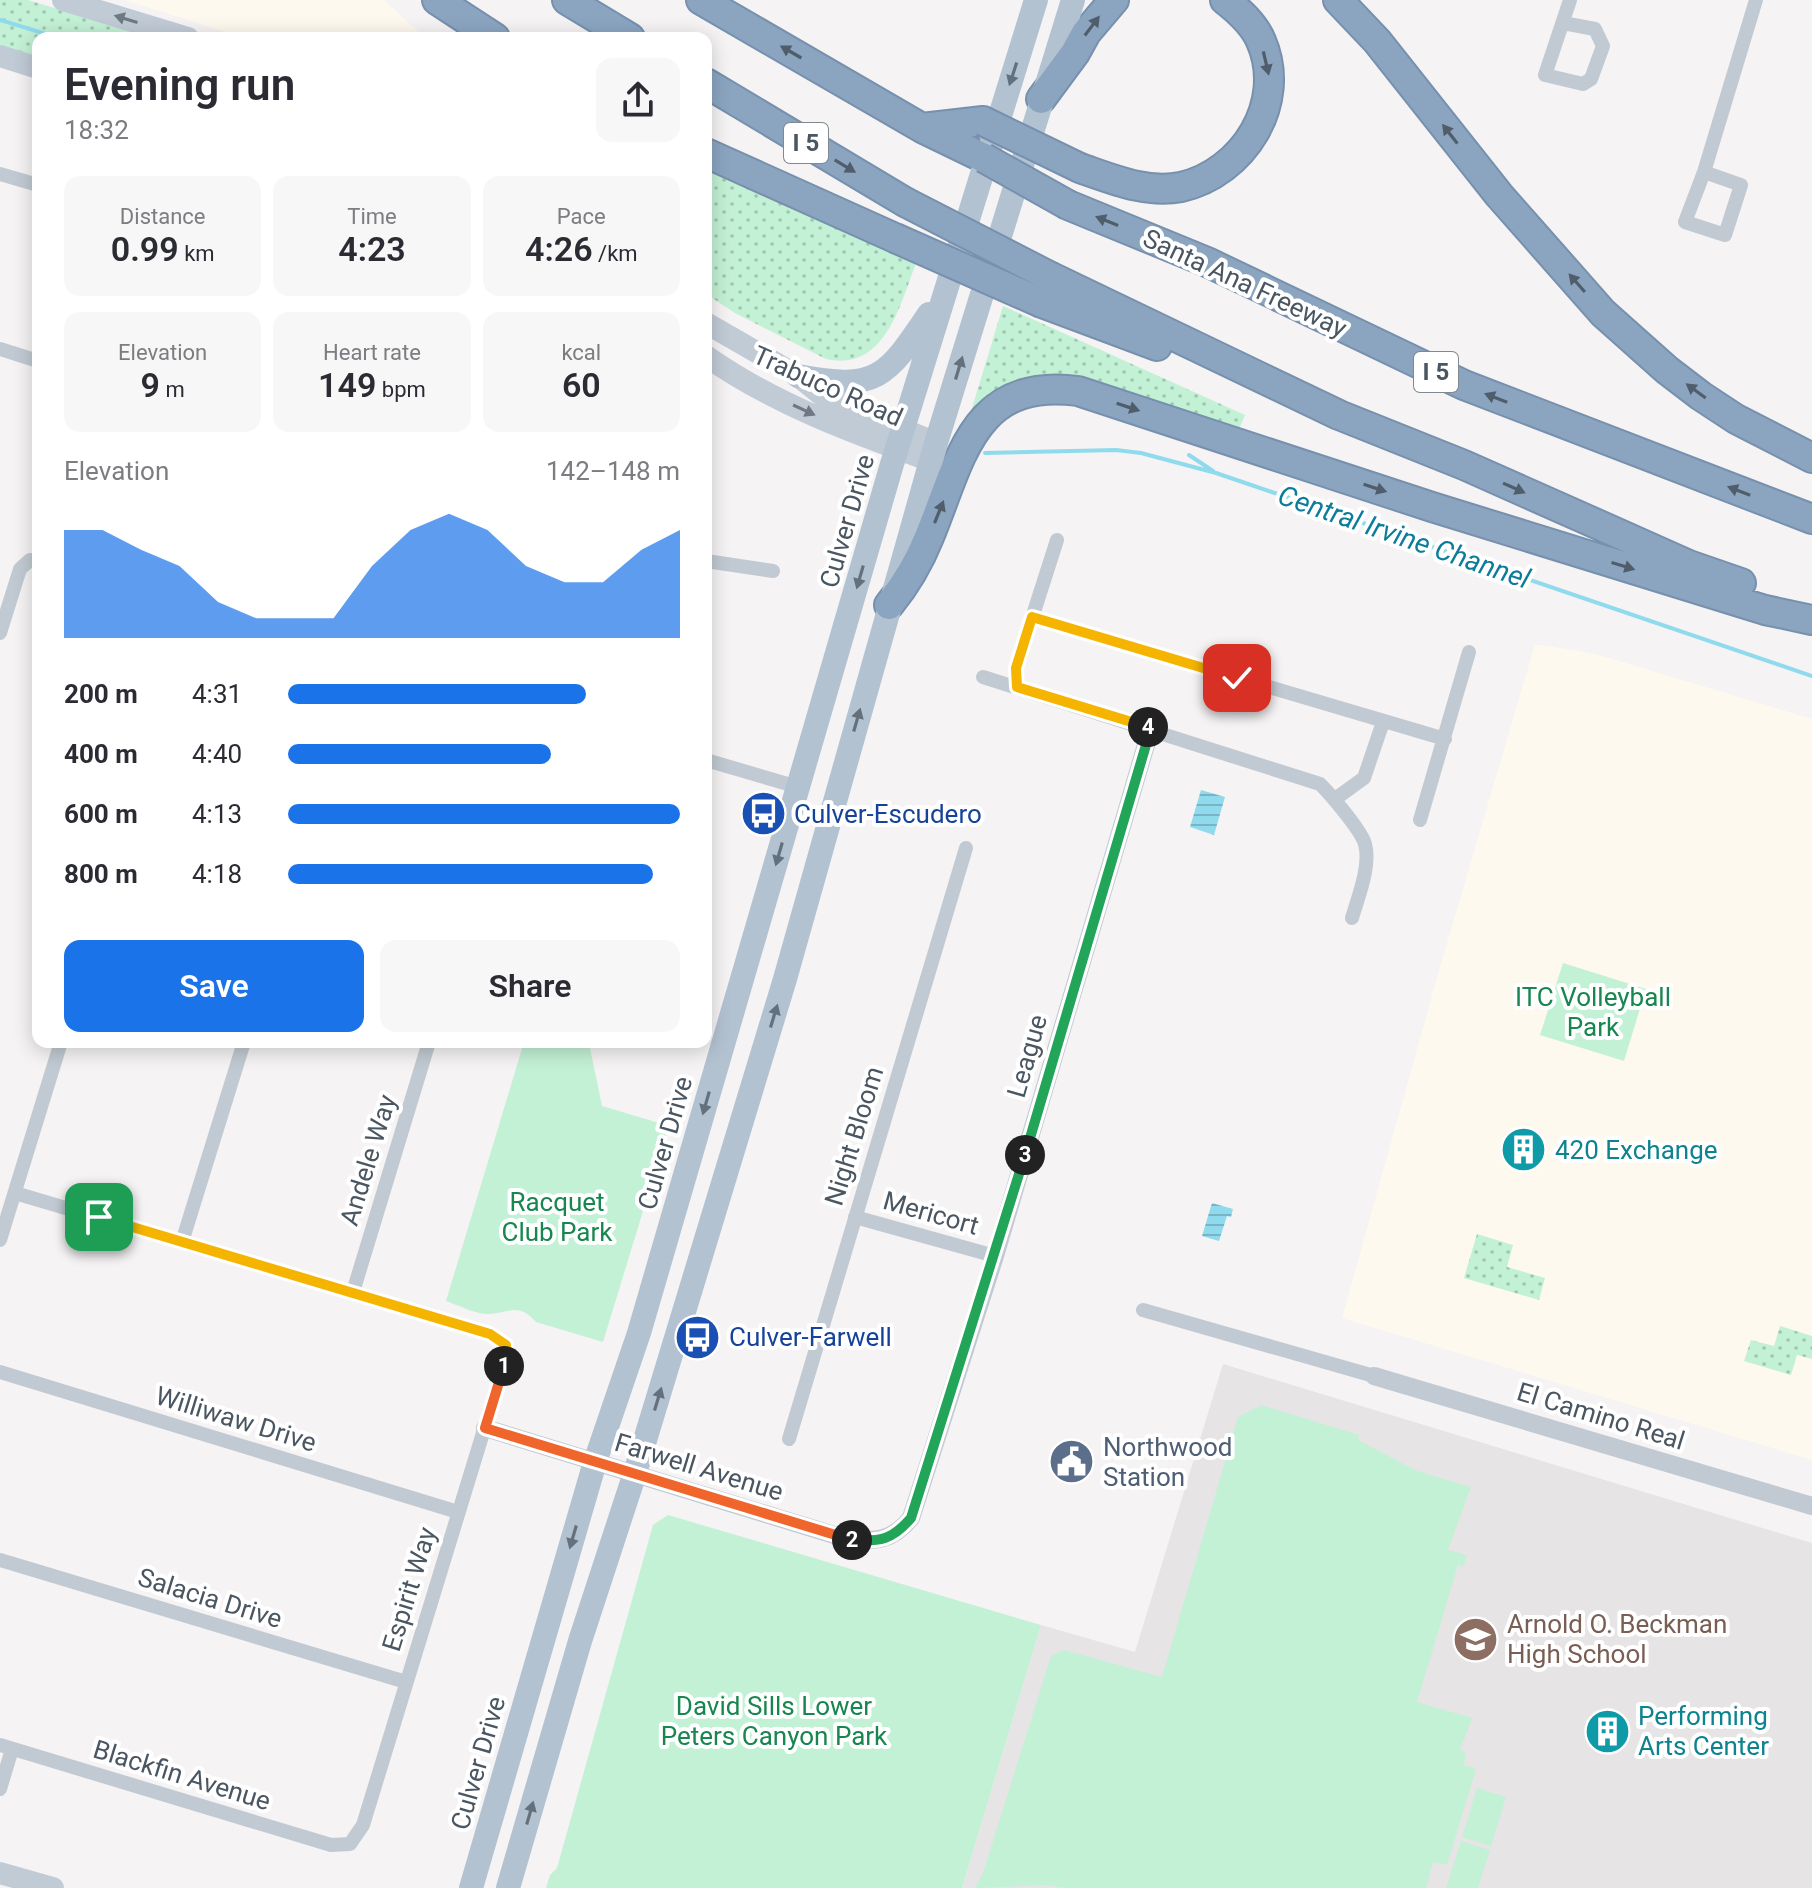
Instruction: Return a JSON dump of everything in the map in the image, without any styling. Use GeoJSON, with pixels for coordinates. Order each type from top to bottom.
{"type":"FeatureCollection","features":[{"type":"Feature","properties":{"kind":"highway"},"geometry":{"type":"LineString","coordinates":[[437,0],[486,32]]}},
{"type":"Feature","properties":{"kind":"highway"},"geometry":{"type":"LineString","coordinates":[[567,0],[620,32]]}},
{"type":"Feature","properties":{"kind":"highway","name":"Santa Ana Freeway"},"geometry":{"type":"LineString","coordinates":[[701,0],[1068,205],[1207,262],[1464,385],[1812,519]]}},
{"type":"Feature","properties":{"kind":"highway"},"geometry":{"type":"LineString","coordinates":[[1041,99],[1086,33],[1114,0]]}},
{"type":"Feature","properties":{"kind":"highway"},"geometry":{"type":"LineString","coordinates":[[930,130],[983,121],[1080,168],[1118,181],[1154,189],[1180,187],[1202,180],[1227,166],[1240,154],[1261,120],[1268,98],[1269,75],[1261,40],[1242,14],[1225,0]]}},
{"type":"Feature","properties":{"kind":"highway"},"geometry":{"type":"LineString","coordinates":[[1338,0],[1377,41],[1499,195],[1603,313],[1701,396],[1736,419],[1812,458]]}},
{"type":"Feature","properties":{"kind":"highway","name":"I 5"},"geometry":{"type":"LineString","coordinates":[[712,87],[1046,290]]}},
{"type":"Feature","properties":{"kind":"highway"},"geometry":{"type":"LineString","coordinates":[[712,156],[895,238],[1046,290],[1464,465],[1689,565],[1812,608]]}},
{"type":"Feature","properties":{"kind":"highway"},"geometry":{"type":"LineString","coordinates":[[889,605],[909,579],[970,435],[983,417],[1025,391],[1059,388],[1092,395],[1432,507],[1750,606],[1812,620]]}},
{"type":"Feature","properties":{"kind":"main road"},"geometry":{"type":"LineString","coordinates":[[63,0],[168,32]]}},
{"type":"Feature","properties":{"kind":"main road","name":"Culver Drive"},"geometry":{"type":"LineString","coordinates":[[471,1888],[595,1462],[639,1333],[942,296],[1036,0]]}},
{"type":"Feature","properties":{"kind":"main road"},"geometry":{"type":"LineString","coordinates":[[508,1888],[580,1641],[635,1473],[785,979],[934,452],[1073,0]]}},
{"type":"Feature","properties":{"kind":"main road"},"geometry":{"type":"LineString","coordinates":[[0,56],[32,66]]}},
{"type":"Feature","properties":{"kind":"main road"},"geometry":{"type":"LineString","coordinates":[[798,376],[841,383],[869,380],[881,374],[899,358],[942,296]]}},
{"type":"Feature","properties":{"kind":"main road","name":"Trabuco Road"},"geometry":{"type":"LineString","coordinates":[[712,326],[798,376],[824,397],[900,439]]}},
{"type":"Feature","properties":{"kind":"main road","name":"Trabuco Road"},"geometry":{"type":"LineString","coordinates":[[712,360],[761,390],[824,420],[900,439],[934,452]]}},
{"type":"Feature","properties":{"kind":"main road"},"geometry":{"type":"LineString","coordinates":[[0,1873],[53,1888]]}},
{"type":"Feature","properties":{"kind":"street"},"geometry":{"type":"LineString","coordinates":[[1563,23],[1595,29],[1603,46],[1591,79],[1583,84],[1545,75],[1570,0]]}},
{"type":"Feature","properties":{"kind":"street"},"geometry":{"type":"LineString","coordinates":[[1704,172],[1741,185],[1725,235],[1685,222],[1704,172],[1756,0]]}},
{"type":"Feature","properties":{"kind":"street"},"geometry":{"type":"LineString","coordinates":[[0,174],[32,183]]}},
{"type":"Feature","properties":{"kind":"street"},"geometry":{"type":"LineString","coordinates":[[0,349],[32,359]]}},
{"type":"Feature","properties":{"kind":"street"},"geometry":{"type":"LineString","coordinates":[[1017,687],[1016,668],[1057,540]]}},
{"type":"Feature","properties":{"kind":"street"},"geometry":{"type":"LineString","coordinates":[[0,633],[20,569],[32,561]]}},
{"type":"Feature","properties":{"kind":"street"},"geometry":{"type":"LineString","coordinates":[[712,562],[773,571]]}},
{"type":"Feature","properties":{"kind":"street"},"geometry":{"type":"LineString","coordinates":[[1032,617],[1445,739]]}},
{"type":"Feature","properties":{"kind":"street"},"geometry":{"type":"LineString","coordinates":[[1420,820],[1469,652]]}},
{"type":"Feature","properties":{"kind":"street"},"geometry":{"type":"LineString","coordinates":[[983,677],[1320,784],[1335,799],[1365,843],[1365,865],[1352,918]]}},
{"type":"Feature","properties":{"kind":"street"},"geometry":{"type":"LineString","coordinates":[[1335,799],[1364,778],[1383,722]]}},
{"type":"Feature","properties":{"kind":"street","name":"League"},"geometry":{"type":"LineString","coordinates":[[899,1532],[911,1518],[995,1256],[1151,728]]}},
{"type":"Feature","properties":{"kind":"street"},"geometry":{"type":"LineString","coordinates":[[712,762],[798,787]]}},
{"type":"Feature","properties":{"kind":"street","name":"Night Bloom"},"geometry":{"type":"LineString","coordinates":[[789,1439],[966,848]]}},
{"type":"Feature","properties":{"kind":"street"},"geometry":{"type":"LineString","coordinates":[[0,1240],[59,1048]]}},
{"type":"Feature","properties":{"kind":"street"},"geometry":{"type":"LineString","coordinates":[[182,1242],[242,1048]]}},
{"type":"Feature","properties":{"kind":"street","name":"Andele Way"},"geometry":{"type":"LineString","coordinates":[[353,1292],[427,1048]]}},
{"type":"Feature","properties":{"kind":"street"},"geometry":{"type":"LineString","coordinates":[[15,1193],[353,1292]]}},
{"type":"Feature","properties":{"kind":"street","name":"Mericort"},"geometry":{"type":"LineString","coordinates":[[855,1217],[995,1256]]}},
{"type":"Feature","properties":{"kind":"street","name":"Espirit Way"},"geometry":{"type":"LineString","coordinates":[[350,1844],[363,1825],[505,1361],[506,1345],[490,1334],[353,1292]]}},
{"type":"Feature","properties":{"kind":"street"},"geometry":{"type":"LineString","coordinates":[[1143,1310],[1374,1376]]}},
{"type":"Feature","properties":{"kind":"street","name":"Williwaw Drive"},"geometry":{"type":"LineString","coordinates":[[0,1372],[458,1512]]}},
{"type":"Feature","properties":{"kind":"street","name":"El Camino Real"},"geometry":{"type":"LineString","coordinates":[[1374,1376],[1812,1506]]}},
{"type":"Feature","properties":{"kind":"street","name":"Farwell Avenue"},"geometry":{"type":"LineString","coordinates":[[485,1428],[847,1539],[877,1541],[899,1532]]}},
{"type":"Feature","properties":{"kind":"street","name":"Salacia Drive"},"geometry":{"type":"LineString","coordinates":[[0,1560],[406,1682]]}},
{"type":"Feature","properties":{"kind":"street"},"geometry":{"type":"LineString","coordinates":[[0,1789],[6,1747]]}},
{"type":"Feature","properties":{"kind":"street","name":"Blackfin Avenue"},"geometry":{"type":"LineString","coordinates":[[6,1747],[331,1845],[350,1844]]}},
{"type":"Feature","properties":{"kind":"shaded area"},"geometry":{"type":"Polygon","coordinates":[[[125,0],[384,0],[419,32],[225,32],[125,0]]]}},
{"type":"Feature","properties":{"kind":"shaded area"},"geometry":{"type":"Polygon","coordinates":[[[1535,644],[1596,654],[1812,719],[1812,1460],[1342,1318],[1440,967],[1535,644]]]}},
{"type":"Feature","properties":{"kind":"shaded area","name":"Arnold O. Beckman High School"},"geometry":{"type":"Polygon","coordinates":[[[1223,1364],[1812,1543],[1812,1888],[962,1888],[1041,1625],[1135,1652],[1223,1364]]]}},
{"type":"Feature","properties":{"kind":"green space"},"geometry":{"type":"Polygon","coordinates":[[[0,0],[28,0],[133,32],[32,32],[32,56],[0,46],[0,0]]]}},
{"type":"Feature","properties":{"kind":"green space"},"geometry":{"type":"Polygon","coordinates":[[[712,170],[916,263],[887,332],[863,355],[846,360],[826,359],[735,313],[712,298],[712,170]]]}},
{"type":"Feature","properties":{"kind":"green space"},"geometry":{"type":"Polygon","coordinates":[[[1003,306],[1245,415],[1237,434],[1092,386],[969,418],[1003,306]]]}},
{"type":"Feature","properties":{"kind":"green space","name":"ITC Volleyball Park"},"geometry":{"type":"Polygon","coordinates":[[[1563,963],[1646,989],[1624,1061],[1540,1035],[1563,963]]]}},
{"type":"Feature","properties":{"kind":"green space","name":"Racquet Club Park"},"geometry":{"type":"Polygon","coordinates":[[[522,1048],[590,1048],[602,1106],[669,1126],[603,1342],[536,1322],[524,1312],[514,1310],[485,1314],[446,1301],[522,1048]]]}},
{"type":"Feature","properties":{"kind":"green space"},"geometry":{"type":"Polygon","coordinates":[[[1477,1234],[1513,1245],[1507,1267],[1545,1278],[1539,1300],[1464,1278],[1477,1234]]]}},
{"type":"Feature","properties":{"kind":"green space"},"geometry":{"type":"Polygon","coordinates":[[[1780,1326],[1812,1336],[1812,1359],[1797,1355],[1791,1375],[1744,1361],[1751,1340],[1774,1346],[1780,1326]]]}},
{"type":"Feature","properties":{"kind":"green space"},"geometry":{"type":"Polygon","coordinates":[[[1261,1405],[1359,1435],[1358,1440],[1417,1471],[1471,1487],[1448,1550],[1467,1555],[1463,1567],[1458,1565],[1417,1702],[1472,1718],[1460,1750],[1466,1752],[1464,1765],[1476,1769],[1447,1865],[1433,1862],[1426,1888],[1068,1888],[1046,1885],[975,1888],[983,1873],[1051,1656],[1064,1650],[1162,1677],[1238,1417],[1261,1405]]]}},
{"type":"Feature","properties":{"kind":"green space","name":"David Sills Lower Peters Canyon Park"},"geometry":{"type":"Polygon","coordinates":[[[668,1515],[1041,1625],[962,1888],[546,1888],[550,1875],[557,1868],[653,1525],[668,1515]]]}},
{"type":"Feature","properties":{"kind":"green space"},"geometry":{"type":"Polygon","coordinates":[[[1477,1788],[1506,1797],[1491,1846],[1462,1837],[1477,1788]]]}},
{"type":"Feature","properties":{"kind":"green space"},"geometry":{"type":"Polygon","coordinates":[[[1461,1841],[1490,1850],[1478,1888],[1446,1888],[1461,1841]]]}},
{"type":"Feature","properties":{"kind":"water"},"geometry":{"type":"Polygon","coordinates":[[[1201,790],[1225,797],[1214,835],[1190,827],[1201,790]]]}},
{"type":"Feature","properties":{"kind":"water"},"geometry":{"type":"Polygon","coordinates":[[[1212,1203],[1233,1209],[1231,1217],[1227,1216],[1219,1241],[1202,1236],[1212,1203]]]}},
{"type":"Feature","properties":{"kind":"waterway","name":"Central Irvine Channel"},"geometry":{"type":"LineString","coordinates":[[0,20],[39,32]]}},
{"type":"Feature","properties":{"kind":"waterway","name":"Central Irvine Channel"},"geometry":{"type":"LineString","coordinates":[[985,453],[1116,450],[1141,453],[1216,473],[1812,676]]}},
{"type":"Feature","properties":{"kind":"waterway"},"geometry":{"type":"LineString","coordinates":[[1189,455],[1213,471]]}},
{"type":"Feature","properties":{"kind":"place","name":"Culver-Escudero"},"geometry":{"type":"Point","coordinates":[763,814]}},
{"type":"Feature","properties":{"kind":"place","name":"420 Exchange"},"geometry":{"type":"Point","coordinates":[1524,1150]}},
{"type":"Feature","properties":{"kind":"place","name":"Culver-Farwell"},"geometry":{"type":"Point","coordinates":[698,1337]}},
{"type":"Feature","properties":{"kind":"place","name":"Northwood Station"},"geometry":{"type":"Point","coordinates":[1072,1462]}},
{"type":"Feature","properties":{"kind":"place","name":"Arnold O. Beckman High School"},"geometry":{"type":"Point","coordinates":[1476,1639]}},
{"type":"Feature","properties":{"kind":"place","name":"Performing Arts Center"},"geometry":{"type":"Point","coordinates":[1607,1731]}},
{"type":"Feature","properties":{"kind":"route"},"geometry":{"type":"LineString","coordinates":[[99,1217],[490,1334],[506,1345],[505,1361],[485,1428],[847,1539],[877,1541],[899,1532],[911,1518],[995,1256],[1151,728],[1017,687],[1016,668],[1032,617],[1237,678]]}}]}
